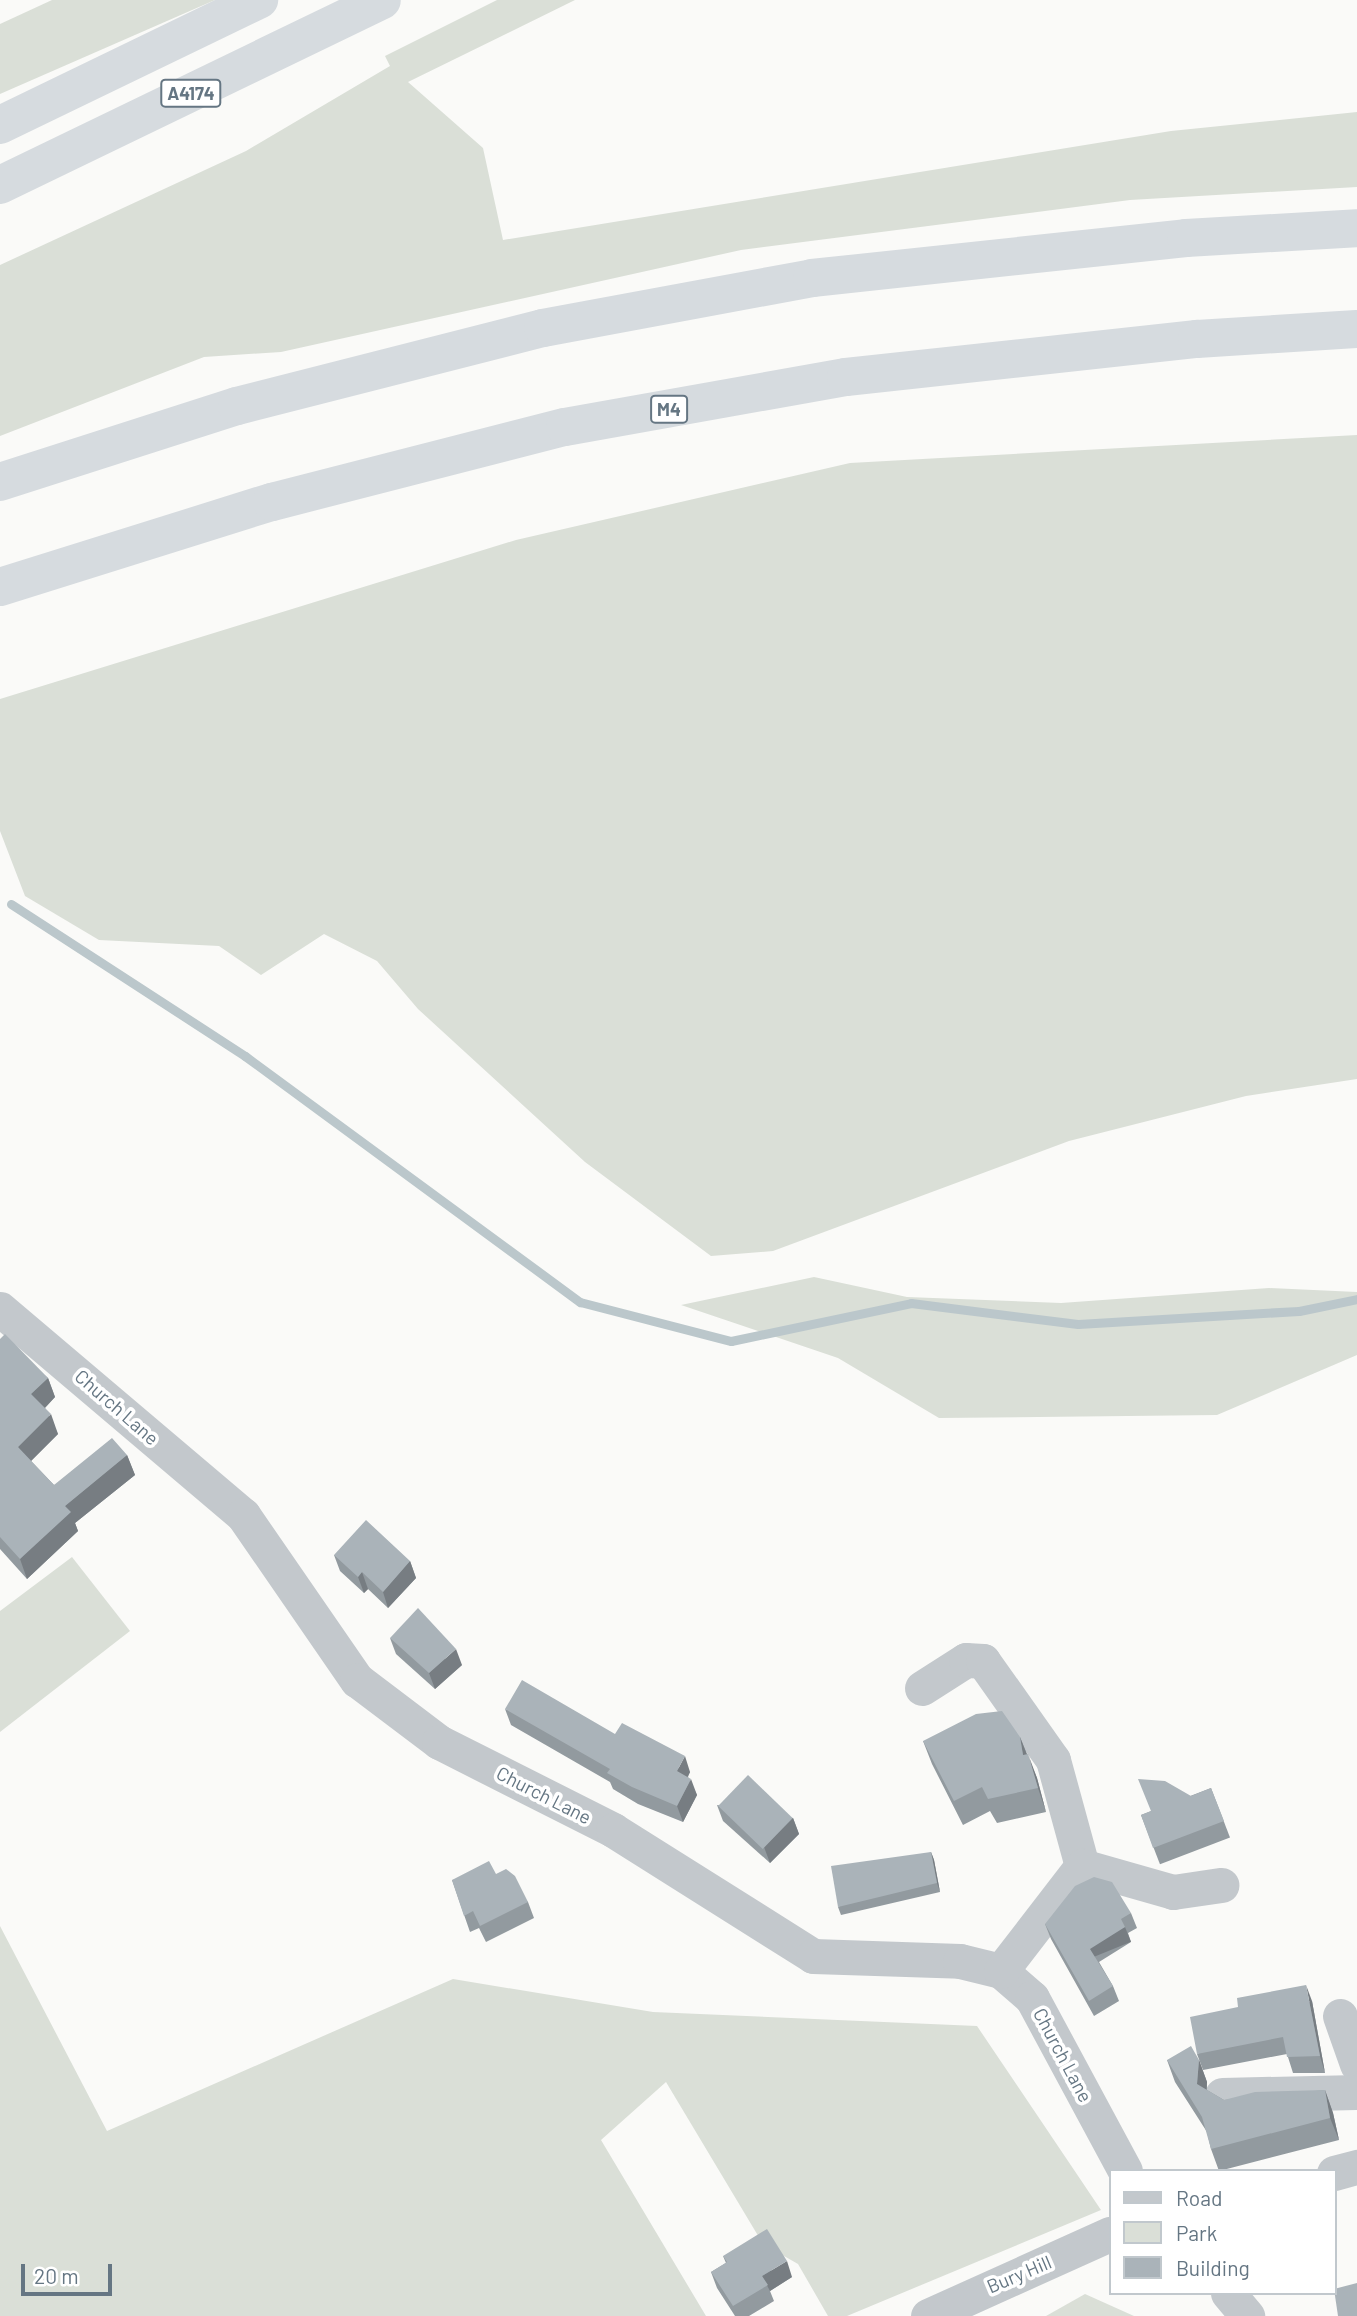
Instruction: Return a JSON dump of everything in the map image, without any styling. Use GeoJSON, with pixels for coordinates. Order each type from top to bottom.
{"type":"FeatureCollection","features":[{"type":"Feature","properties":{"kind":"highway","name":"A4174"},"geometry":{"type":"LineString","coordinates":[[0,125],[259,0]]}},
{"type":"Feature","properties":{"kind":"highway","name":"A4174"},"geometry":{"type":"LineString","coordinates":[[0,185],[382,0]]}},
{"type":"Feature","properties":{"kind":"highway"},"geometry":{"type":"LineString","coordinates":[[0,482],[237,406],[556,326],[812,278],[1185,238],[1357,228]]}},
{"type":"Feature","properties":{"kind":"highway","name":"M4"},"geometry":{"type":"LineString","coordinates":[[0,587],[272,502],[565,428],[846,377],[1197,339],[1357,329]]}},
{"type":"Feature","properties":{"kind":"street","name":"Church Lane"},"geometry":{"type":"LineString","coordinates":[[0,1309],[243,1515],[357,1681],[439,1742],[613,1830],[813,1956],[960,1961],[1001,1971],[1032,1997],[1124,2169]]}},
{"type":"Feature","properties":{"kind":"street"},"geometry":{"type":"LineString","coordinates":[[922,1688],[966,1660],[983,1661],[1053,1760],[1082,1866]]}},
{"type":"Feature","properties":{"kind":"street"},"geometry":{"type":"LineString","coordinates":[[1001,1971],[1082,1866]]}},
{"type":"Feature","properties":{"kind":"street"},"geometry":{"type":"LineString","coordinates":[[1082,1866],[1173,1892],[1221,1885]]}},
{"type":"Feature","properties":{"kind":"street"},"geometry":{"type":"LineString","coordinates":[[1340,2016],[1357,2064]]}},
{"type":"Feature","properties":{"kind":"street"},"geometry":{"type":"LineString","coordinates":[[1222,2095],[1357,2092]]}},
{"type":"Feature","properties":{"kind":"street"},"geometry":{"type":"LineString","coordinates":[[1336,2172],[1357,2167]]}},
{"type":"Feature","properties":{"kind":"street","name":"Bury Hill"},"geometry":{"type":"LineString","coordinates":[[928,2316],[1108,2235]]}},
{"type":"Feature","properties":{"kind":"street"},"geometry":{"type":"LineString","coordinates":[[1230,2295],[1247,2316]]}},
{"type":"Feature","properties":{"kind":"green space"},"geometry":{"type":"Polygon","coordinates":[[[52,0],[215,0],[0,94],[0,24],[52,0]]]}},
{"type":"Feature","properties":{"kind":"green space"},"geometry":{"type":"Polygon","coordinates":[[[497,0],[575,0],[408,82],[483,148],[503,240],[1171,131],[1357,112],[1357,187],[1130,200],[741,250],[281,352],[204,357],[0,436],[0,265],[246,151],[390,66],[385,56],[497,0]]]}},
{"type":"Feature","properties":{"kind":"green space"},"geometry":{"type":"Polygon","coordinates":[[[1357,435],[1357,1079],[1246,1096],[1069,1141],[773,1251],[711,1256],[585,1162],[418,1009],[377,961],[324,934],[261,975],[219,946],[99,940],[25,896],[0,831],[0,699],[516,540],[850,463],[1357,435]]]}},
{"type":"Feature","properties":{"kind":"green space"},"geometry":{"type":"Polygon","coordinates":[[[814,1277],[907,1297],[1061,1303],[1269,1288],[1357,1292],[1357,1355],[1217,1415],[939,1418],[838,1358],[681,1305],[814,1277]]]}},
{"type":"Feature","properties":{"kind":"green space"},"geometry":{"type":"Polygon","coordinates":[[[72,1557],[130,1631],[0,1732],[0,1611],[72,1557]]]}},
{"type":"Feature","properties":{"kind":"green space"},"geometry":{"type":"Polygon","coordinates":[[[0,1926],[107,2131],[453,1979],[653,2012],[977,2026],[1101,2210],[847,2316],[828,2316],[798,2264],[763,2244],[666,2082],[601,2140],[706,2316],[0,2316],[0,1926]]]}},
{"type":"Feature","properties":{"kind":"green space"},"geometry":{"type":"Polygon","coordinates":[[[1085,2294],[1134,2316],[1046,2316],[1085,2294]]]}},
{"type":"Feature","properties":{"kind":"building"},"geometry":{"type":"Polygon","coordinates":[[[5,1334],[48,1378],[31,1394],[51,1414],[18,1447],[54,1485],[112,1438],[127,1455],[65,1506],[71,1512],[20,1559],[0,1537],[0,1339],[5,1334]]]}},
{"type":"Feature","properties":{"kind":"building"},"geometry":{"type":"Polygon","coordinates":[[[366,1520],[410,1561],[383,1592],[362,1572],[358,1577],[334,1555],[366,1520]]]}},
{"type":"Feature","properties":{"kind":"building"},"geometry":{"type":"Polygon","coordinates":[[[418,1608],[456,1649],[429,1673],[390,1638],[418,1608]]]}},
{"type":"Feature","properties":{"kind":"building"},"geometry":{"type":"Polygon","coordinates":[[[522,1680],[615,1734],[622,1723],[685,1756],[677,1771],[691,1779],[677,1806],[607,1773],[610,1769],[505,1709],[522,1680]]]}},
{"type":"Feature","properties":{"kind":"building"},"geometry":{"type":"Polygon","coordinates":[[[1002,1711],[1020,1737],[1023,1755],[1028,1754],[1038,1788],[988,1799],[982,1787],[954,1801],[923,1741],[976,1714],[1002,1711]]]}},
{"type":"Feature","properties":{"kind":"building"},"geometry":{"type":"Polygon","coordinates":[[[748,1775],[793,1818],[763,1849],[718,1806],[748,1775]]]}},
{"type":"Feature","properties":{"kind":"building"},"geometry":{"type":"Polygon","coordinates":[[[1138,1779],[1165,1781],[1191,1796],[1211,1788],[1224,1821],[1153,1848],[1141,1815],[1151,1811],[1138,1779]]]}},
{"type":"Feature","properties":{"kind":"building"},"geometry":{"type":"Polygon","coordinates":[[[931,1852],[937,1883],[838,1907],[831,1866],[931,1852]]]}},
{"type":"Feature","properties":{"kind":"building"},"geometry":{"type":"Polygon","coordinates":[[[489,1861],[496,1874],[506,1869],[515,1876],[528,1902],[480,1926],[473,1911],[464,1916],[452,1880],[489,1861]]]}},
{"type":"Feature","properties":{"kind":"building"},"geometry":{"type":"Polygon","coordinates":[[[1094,1877],[1112,1882],[1131,1913],[1121,1919],[1125,1927],[1090,1949],[1113,1986],[1089,2001],[1045,1924],[1075,1886],[1094,1877]]]}},
{"type":"Feature","properties":{"kind":"building"},"geometry":{"type":"Polygon","coordinates":[[[1306,1985],[1320,2056],[1287,2057],[1283,2037],[1197,2054],[1190,2017],[1238,2007],[1237,1998],[1306,1985]]]}},
{"type":"Feature","properties":{"kind":"building"},"geometry":{"type":"Polygon","coordinates":[[[1191,2046],[1199,2060],[1197,2084],[1224,2100],[1255,2092],[1325,2090],[1330,2118],[1211,2149],[1202,2117],[1167,2060],[1191,2046]]]}},
{"type":"Feature","properties":{"kind":"building"},"geometry":{"type":"Polygon","coordinates":[[[767,2229],[787,2261],[762,2276],[768,2285],[733,2306],[711,2272],[727,2262],[723,2256],[767,2229]]]}},
{"type":"Feature","properties":{"kind":"building"},"geometry":{"type":"Polygon","coordinates":[[[1357,2283],[1357,2316],[1338,2316],[1336,2288],[1357,2283]]]}},
{"type":"Feature","properties":{"kind":"waterway"},"geometry":{"type":"LineString","coordinates":[[11,904],[245,1056],[580,1302],[731,1341],[911,1303],[1078,1324],[1299,1311],[1357,1299]]}}]}
